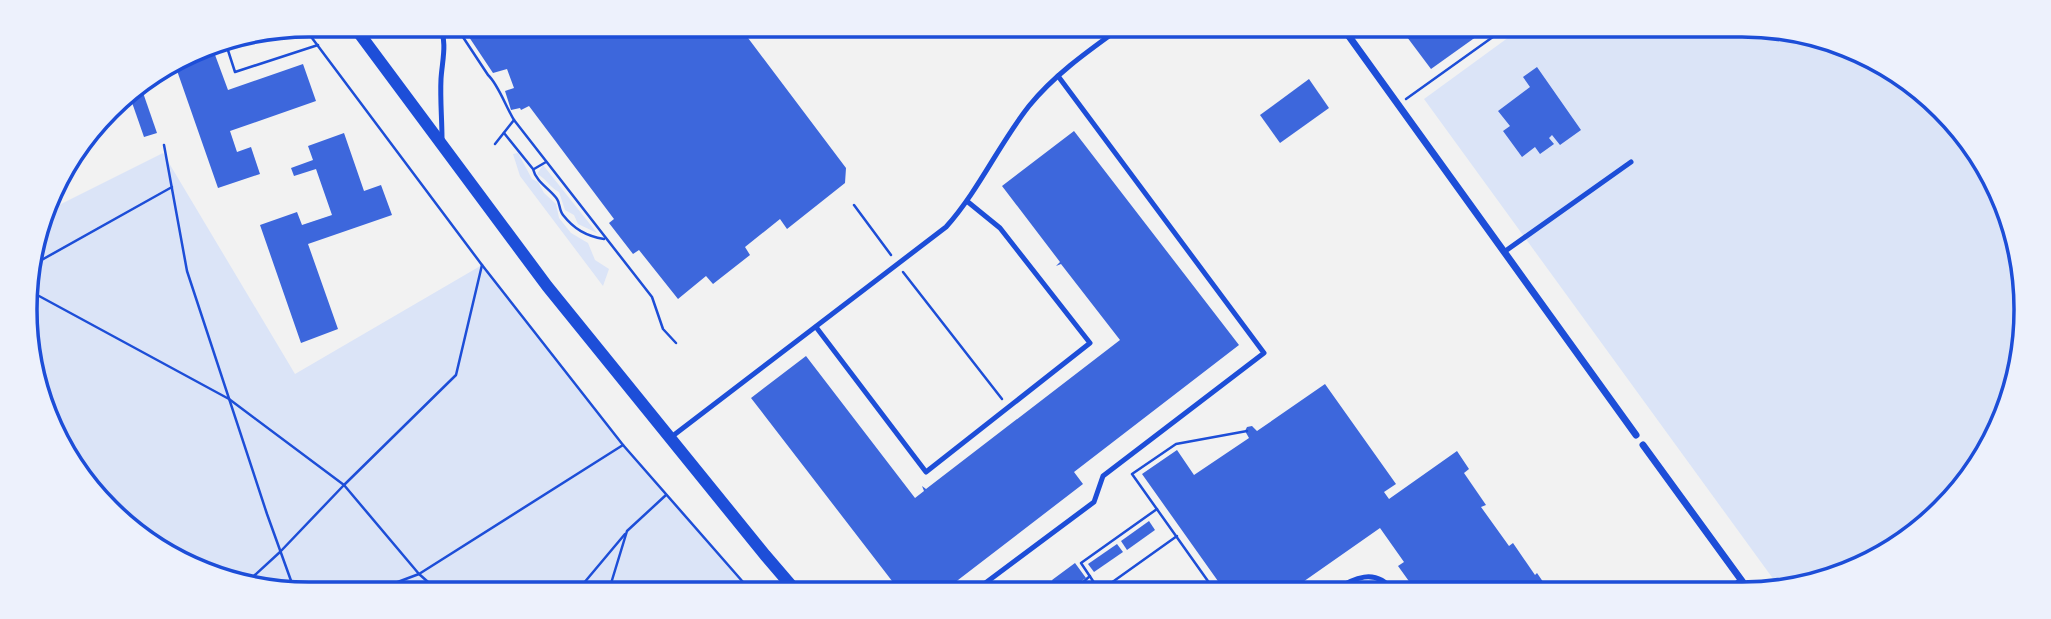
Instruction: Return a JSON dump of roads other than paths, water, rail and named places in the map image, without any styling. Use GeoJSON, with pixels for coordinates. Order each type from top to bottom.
{"type":"FeatureCollection","features":[{"type":"Feature","properties":{"kind":"street"},"geometry":{"type":"LineString","coordinates":[[362,37],[547,286],[788,582]]}},
{"type":"Feature","properties":{"kind":"street"},"geometry":{"type":"LineString","coordinates":[[1349,37],[1636,435]]}},
{"type":"Feature","properties":{"kind":"street"},"geometry":{"type":"LineString","coordinates":[[1643,445],[1741,581]]}},
{"type":"Feature","properties":{"kind":"lane"},"geometry":{"type":"LineString","coordinates":[[442,37],[445,48],[441,79],[442,146]]}},
{"type":"Feature","properties":{"kind":"lane"},"geometry":{"type":"LineString","coordinates":[[670,438],[947,227],[968,202],[1029,106],[1058,76],[1107,37]]}},
{"type":"Feature","properties":{"kind":"lane"},"geometry":{"type":"LineString","coordinates":[[987,582],[1094,502],[1103,476],[1264,353],[1058,76]]}},
{"type":"Feature","properties":{"kind":"lane"},"geometry":{"type":"LineString","coordinates":[[1504,251],[1631,162]]}},
{"type":"Feature","properties":{"kind":"lane"},"geometry":{"type":"LineString","coordinates":[[816,327],[926,472],[1090,343],[1000,228],[968,202]]}},
{"type":"Feature","properties":{"kind":"lane"},"geometry":{"type":"LineString","coordinates":[[1347,582],[1368,576],[1383,582]]}}]}
